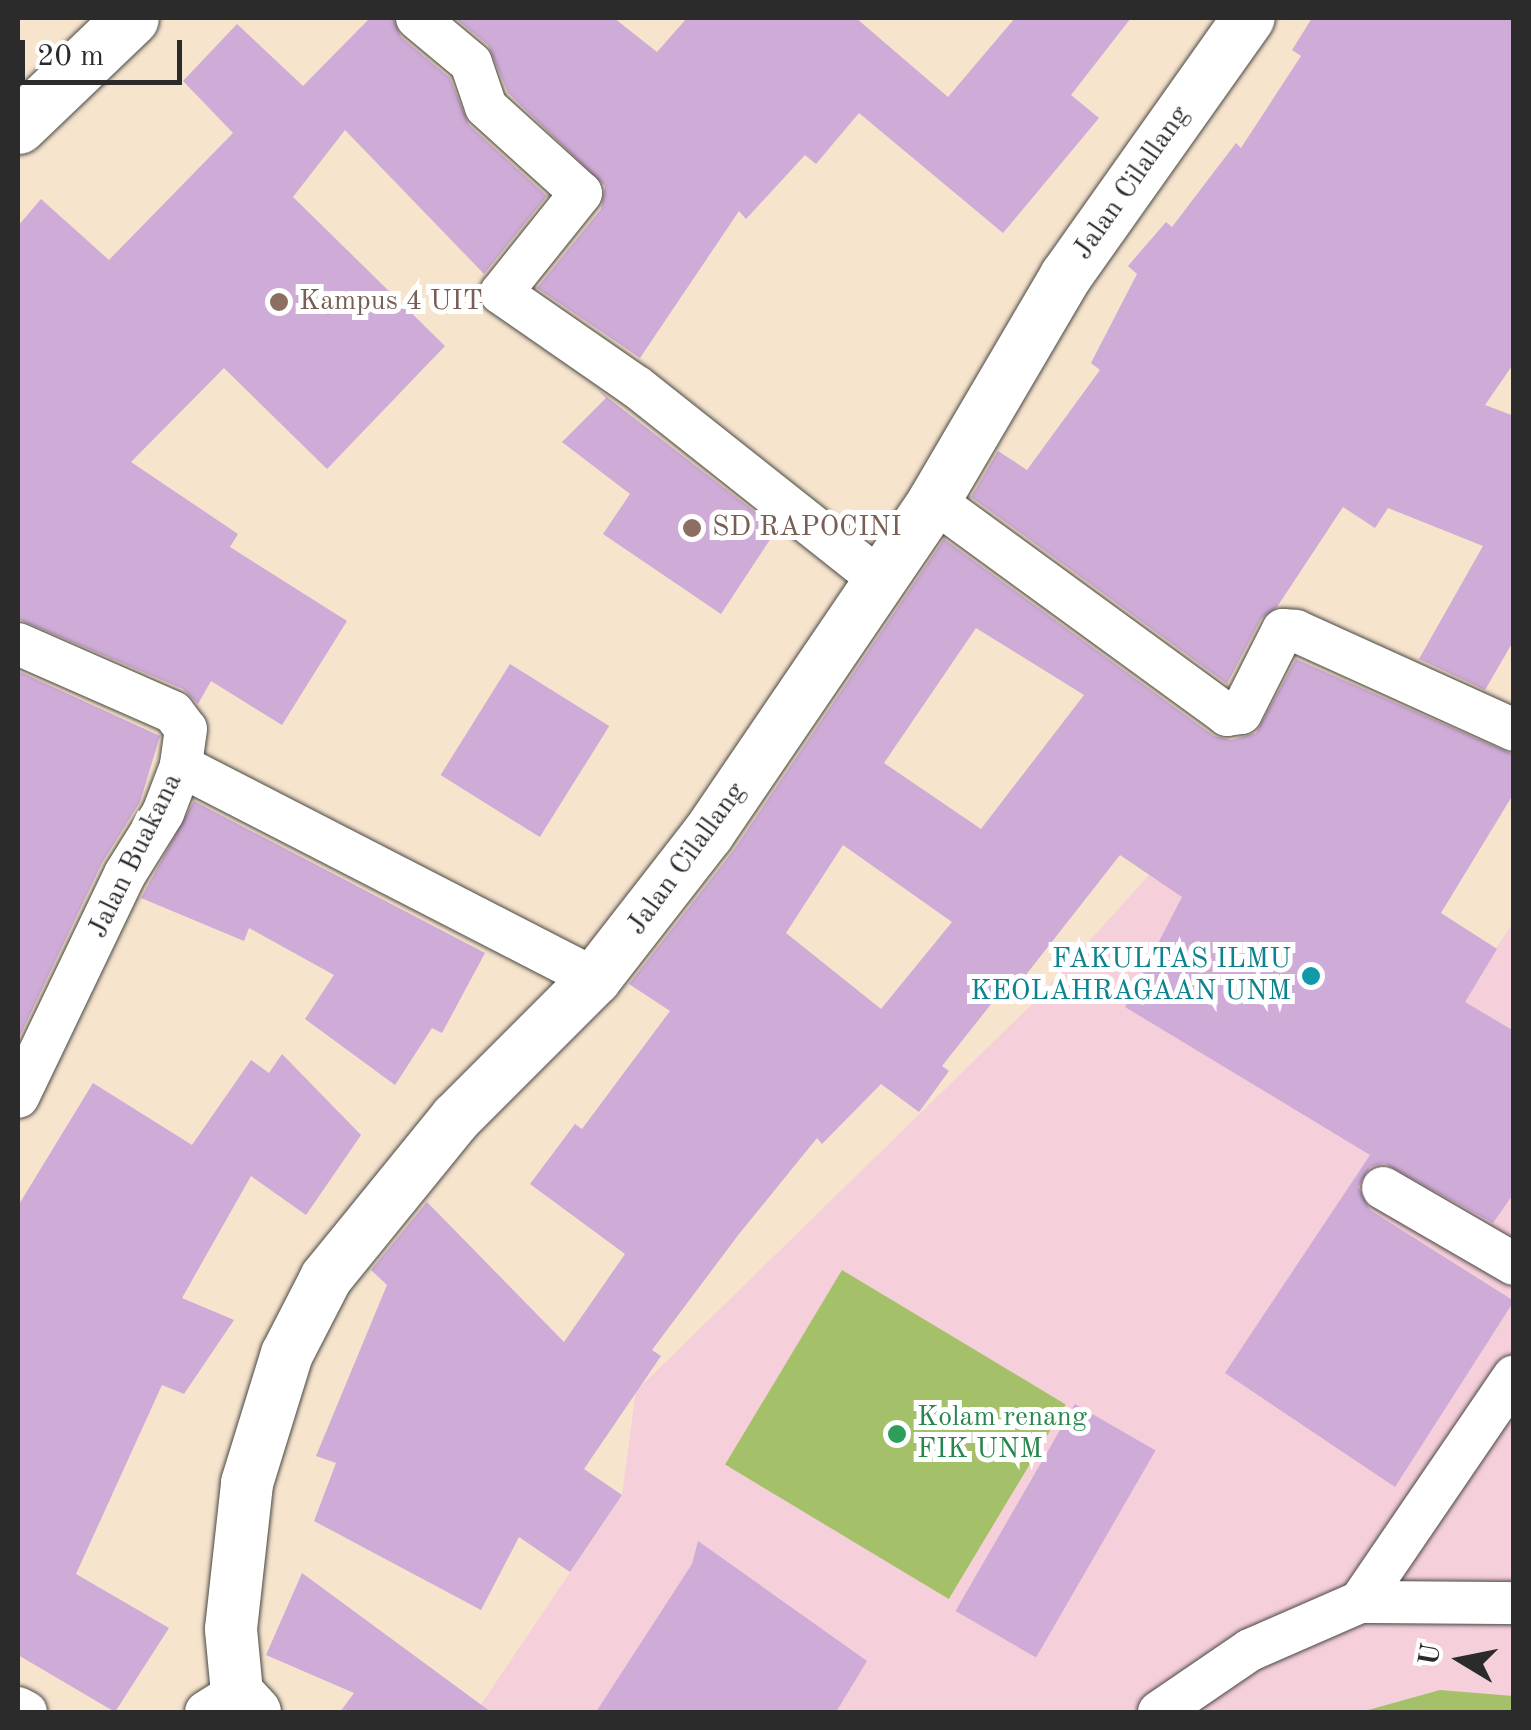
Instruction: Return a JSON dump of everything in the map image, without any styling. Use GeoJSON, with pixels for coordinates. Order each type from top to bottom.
{"type":"FeatureCollection","features":[{"type":"Feature","properties":{"kind":"main road"},"geometry":{"type":"LineString","coordinates":[[18,126],[132,18]]}},
{"type":"Feature","properties":{"kind":"street"},"geometry":{"type":"LineString","coordinates":[[418,18],[471,63],[486,107],[582,193],[501,293],[637,387],[882,581]]}},
{"type":"Feature","properties":{"kind":"street","name":"Jalan Cilallang"},"geometry":{"type":"LineString","coordinates":[[233,1706],[231,1629],[238,1540],[261,1425],[287,1354],[326,1278],[386,1196],[515,1052],[595,979],[708,834],[934,500],[1066,276],[1249,18]]}},
{"type":"Feature","properties":{"kind":"street"},"geometry":{"type":"LineString","coordinates":[[934,500],[1227,715],[1241,712],[1283,630],[1296,630],[1514,730]]}},
{"type":"Feature","properties":{"kind":"street","name":"Jalan Buakana"},"geometry":{"type":"LineString","coordinates":[[18,644],[173,712],[186,728],[181,766],[18,1097]]}},
{"type":"Feature","properties":{"kind":"street"},"geometry":{"type":"LineString","coordinates":[[181,766],[595,979]]}},
{"type":"Feature","properties":{"kind":"street"},"geometry":{"type":"LineString","coordinates":[[1383,1188],[1514,1264]]}},
{"type":"Feature","properties":{"kind":"street"},"geometry":{"type":"LineString","coordinates":[[1360,1602],[1514,1376]]}},
{"type":"Feature","properties":{"kind":"street"},"geometry":{"type":"LineString","coordinates":[[1158,1712],[1250,1650],[1360,1602],[1514,1603]]}},
{"type":"Feature","properties":{"kind":"street"},"geometry":{"type":"LineString","coordinates":[[18,1708],[26,1712]]}},
{"type":"Feature","properties":{"kind":"shaded area"},"geometry":{"type":"Polygon","coordinates":[[[1240,787],[1496,948],[1513,923],[1513,1712],[476,1712],[622,1495],[636,1391],[1033,1003],[1170,852],[1240,787]]]}},
{"type":"Feature","properties":{"kind":"green space","name":"Kolam renang FIK UNM"},"geometry":{"type":"Polygon","coordinates":[[[842,1270],[1066,1404],[949,1599],[725,1465],[842,1270]]]}},
{"type":"Feature","properties":{"kind":"green space"},"geometry":{"type":"Polygon","coordinates":[[[1440,1690],[1513,1696],[1513,1712],[1361,1712],[1440,1690]]]}},
{"type":"Feature","properties":{"kind":"building"},"geometry":{"type":"Polygon","coordinates":[[[370,18],[393,18],[401,37],[450,78],[469,125],[547,196],[484,274],[345,130],[293,197],[445,346],[327,469],[224,368],[131,462],[238,534],[230,547],[347,621],[282,725],[211,681],[198,704],[183,689],[18,619],[18,226],[41,199],[109,260],[233,133],[183,81],[237,24],[303,86],[370,18]]]}},
{"type":"Feature","properties":{"kind":"building"},"geometry":{"type":"Polygon","coordinates":[[[455,18],[614,18],[657,52],[687,18],[856,18],[948,97],[1015,18],[1131,18],[1071,95],[1099,118],[1003,233],[859,113],[816,164],[805,155],[746,219],[739,211],[640,358],[537,288],[601,209],[605,186],[508,93],[488,45],[455,18]]]}},
{"type":"Feature","properties":{"kind":"building"},"geometry":{"type":"Polygon","coordinates":[[[1312,18],[1514,18],[1514,363],[1485,405],[1514,416],[1514,640],[1485,690],[1419,659],[1483,546],[1388,508],[1375,528],[1343,507],[1277,607],[1261,619],[1227,684],[971,497],[998,451],[1027,470],[1100,370],[1091,363],[1137,274],[1128,266],[1166,222],[1172,227],[1236,143],[1241,148],[1301,56],[1292,50],[1312,18]]]}},
{"type":"Feature","properties":{"kind":"building","name":"SD RAPOCINI"},"geometry":{"type":"Polygon","coordinates":[[[598,390],[777,529],[721,614],[603,534],[630,494],[562,442],[606,398],[598,390]]]}},
{"type":"Feature","properties":{"kind":"building"},"geometry":{"type":"Polygon","coordinates":[[[944,539],[1214,736],[1231,740],[1256,733],[1296,659],[1514,755],[1514,793],[1441,913],[1497,949],[1465,1002],[1514,1031],[1514,1193],[1493,1223],[1384,1163],[1370,1167],[1358,1187],[1370,1210],[1514,1301],[1395,1487],[1225,1373],[1370,1155],[1125,1007],[1182,897],[1120,855],[1014,990],[1007,984],[942,1066],[949,1071],[919,1112],[881,1084],[822,1144],[817,1138],[739,1234],[652,1350],[661,1356],[584,1469],[622,1495],[570,1572],[519,1537],[481,1610],[314,1521],[336,1463],[316,1456],[387,1285],[371,1270],[427,1202],[564,1342],[625,1254],[530,1184],[575,1124],[582,1129],[670,1011],[629,984],[733,851],[944,539]],[[976,628],[884,763],[981,829],[1084,695],[976,628]],[[843,845],[786,933],[881,1009],[952,922],[843,845]]]}},
{"type":"Feature","properties":{"kind":"building"},"geometry":{"type":"Polygon","coordinates":[[[510,664],[609,726],[540,837],[441,775],[510,664]]]}},
{"type":"Feature","properties":{"kind":"building"},"geometry":{"type":"Polygon","coordinates":[[[18,671],[160,736],[140,802],[102,863],[18,1040],[18,671]]]}},
{"type":"Feature","properties":{"kind":"building"},"geometry":{"type":"Polygon","coordinates":[[[194,801],[485,953],[442,1033],[432,1028],[395,1085],[305,1019],[334,975],[249,928],[244,941],[141,898],[194,801]]]}},
{"type":"Feature","properties":{"kind":"building"},"geometry":{"type":"Polygon","coordinates":[[[282,1054],[361,1135],[306,1215],[251,1176],[182,1298],[234,1320],[184,1394],[162,1385],[76,1574],[169,1628],[115,1712],[18,1655],[18,1206],[93,1083],[192,1145],[251,1060],[269,1073],[282,1054]]]}},
{"type":"Feature","properties":{"kind":"building"},"geometry":{"type":"Polygon","coordinates":[[[1075,1404],[1156,1450],[1036,1657],[956,1611],[1075,1404]]]}},
{"type":"Feature","properties":{"kind":"building"},"geometry":{"type":"Polygon","coordinates":[[[698,1541],[867,1661],[836,1712],[596,1712],[692,1564],[698,1541]]]}},
{"type":"Feature","properties":{"kind":"building"},"geometry":{"type":"Polygon","coordinates":[[[302,1573],[491,1712],[340,1712],[354,1693],[266,1655],[302,1573]]]}},
{"type":"Feature","properties":{"kind":"place","name":"Kampus 4 UIT"},"geometry":{"type":"Point","coordinates":[279,302]}},
{"type":"Feature","properties":{"kind":"place","name":"SD RAPOCINI"},"geometry":{"type":"Point","coordinates":[692,528]}},
{"type":"Feature","properties":{"kind":"place","name":"FAKULTAS ILMU KEOLAHRAGAAN UNM"},"geometry":{"type":"Point","coordinates":[1311,976]}},
{"type":"Feature","properties":{"kind":"place","name":"Kolam renang FIK UNM"},"geometry":{"type":"Point","coordinates":[897,1434]}}]}
